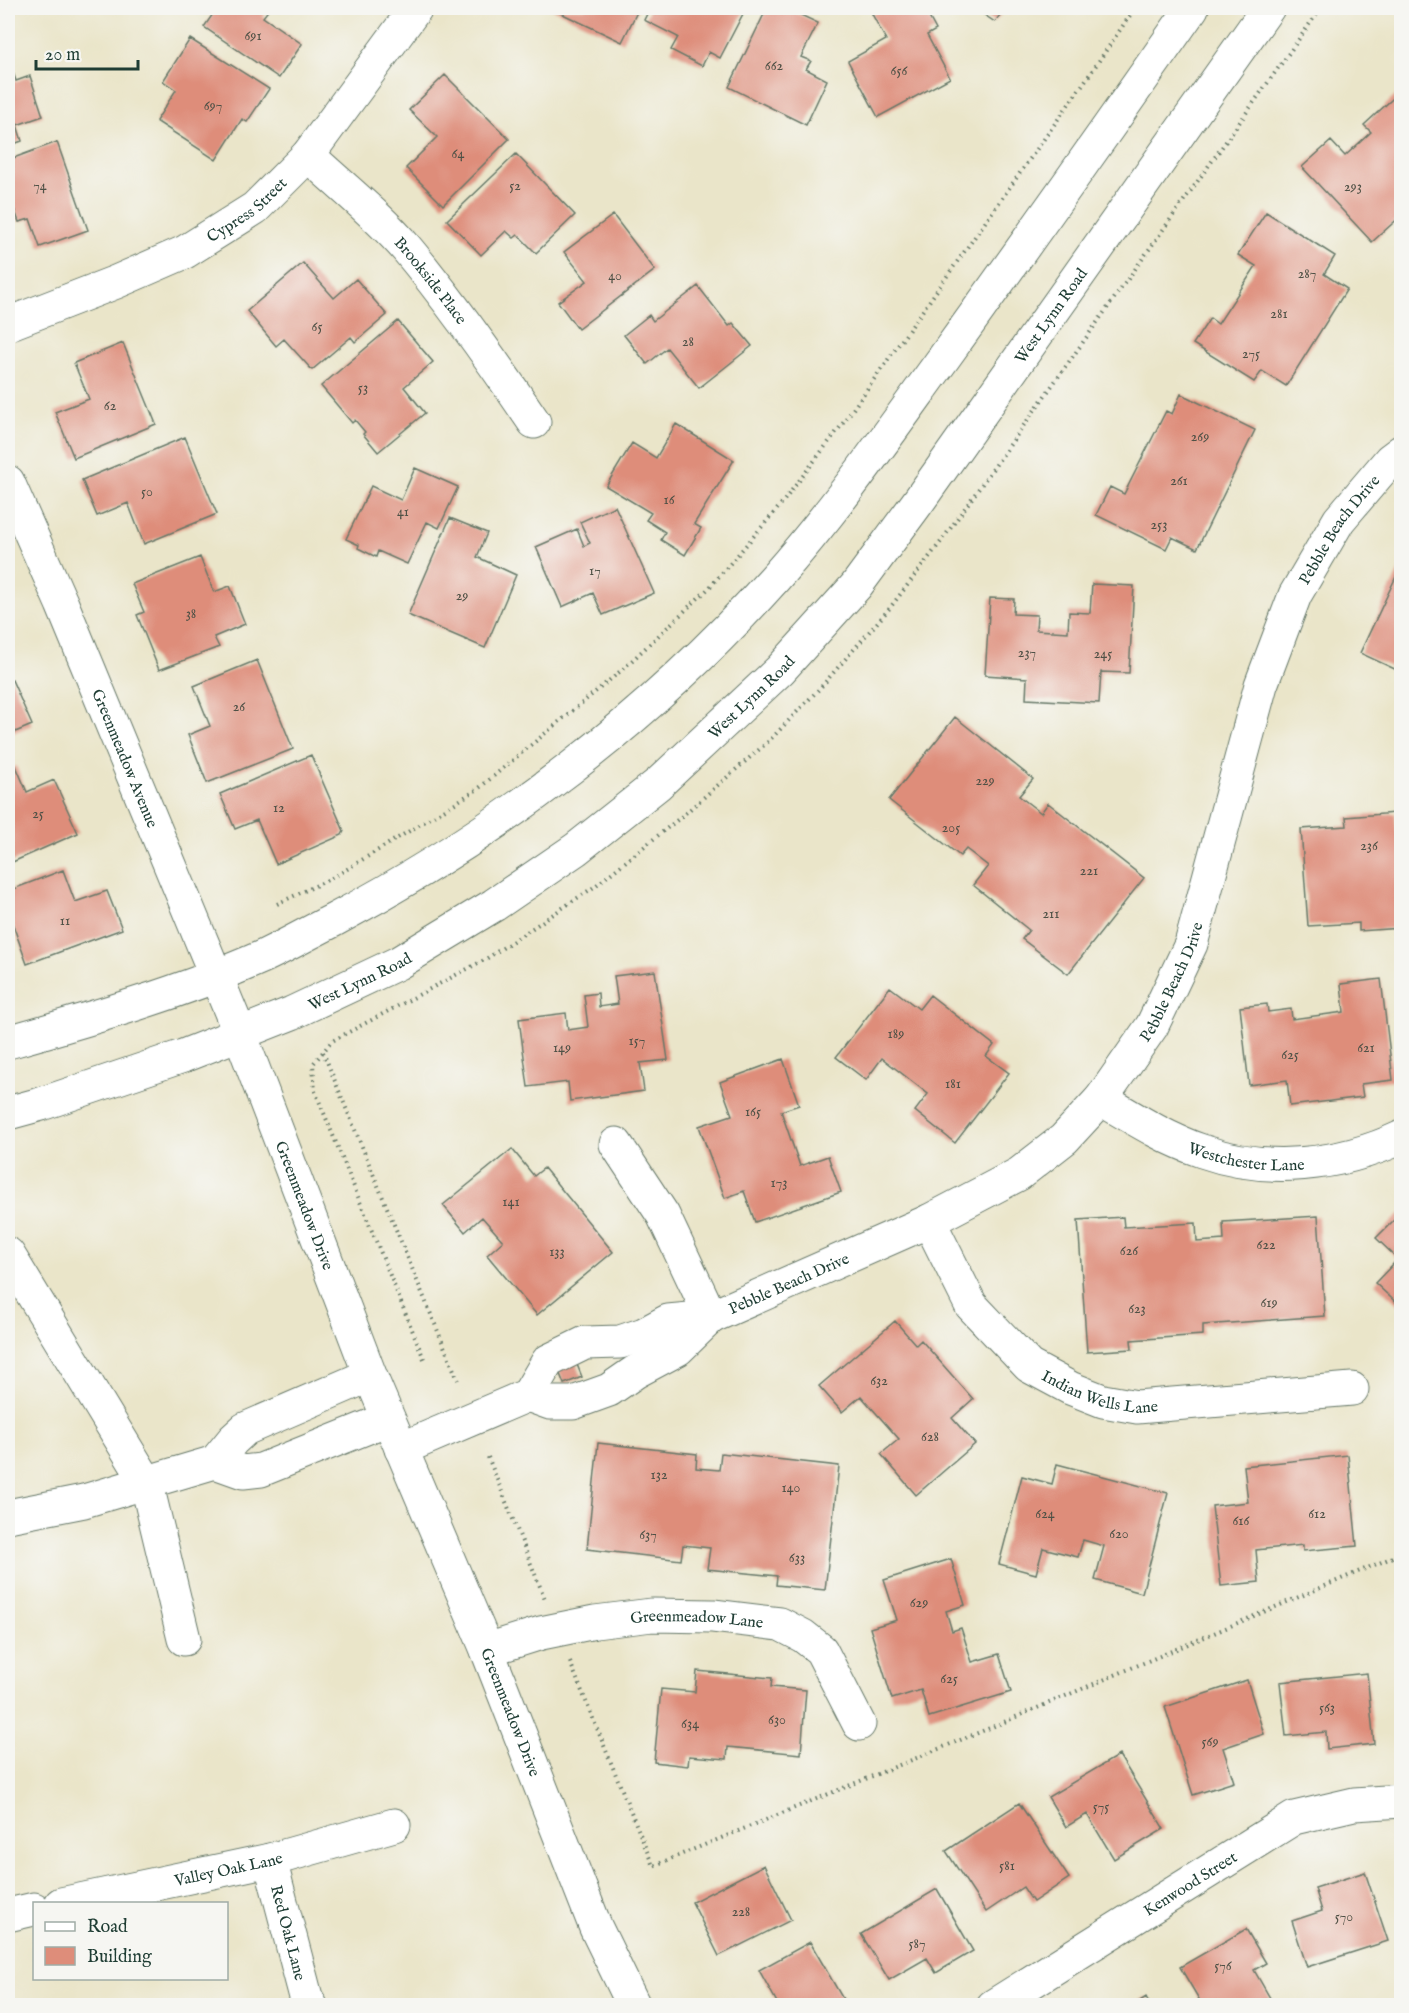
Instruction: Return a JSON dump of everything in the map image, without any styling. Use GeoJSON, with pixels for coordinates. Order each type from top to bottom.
{"type":"FeatureCollection","features":[{"type":"Feature","properties":{"kind":"street","name":"Cypress Street"},"geometry":{"type":"LineString","coordinates":[[8,324],[185,252],[255,208],[308,155],[416,8]]}},
{"type":"Feature","properties":{"kind":"street"},"geometry":{"type":"LineString","coordinates":[[8,1042],[84,1021],[215,976],[265,956],[387,892],[473,838],[554,781],[643,709],[774,579],[841,500],[1050,212],[1192,8]]}},
{"type":"Feature","properties":{"kind":"street","name":"West Lynn Road"},"geometry":{"type":"LineString","coordinates":[[8,1113],[183,1056],[292,1013],[398,963],[494,905],[576,849],[658,784],[780,670],[856,586],[1268,8]]}},
{"type":"Feature","properties":{"kind":"street","name":"Brookside Place"},"geometry":{"type":"LineString","coordinates":[[308,155],[382,223],[406,249],[486,351],[534,422]]}},
{"type":"Feature","properties":{"kind":"street","name":"Pebble Beach Drive"},"geometry":{"type":"LineString","coordinates":[[711,1317],[678,1349],[635,1372],[620,1384],[573,1403],[550,1404],[528,1395],[548,1361],[585,1343],[620,1342],[644,1334],[668,1321],[711,1317],[929,1221],[1019,1174],[1064,1139],[1101,1099],[1152,1026],[1191,944],[1261,685],[1295,595],[1340,520],[1390,460],[1401,451]]}},
{"type":"Feature","properties":{"kind":"street","name":"Greenmeadow Avenue"},"geometry":{"type":"LineString","coordinates":[[8,482],[62,604],[240,1034]]}},
{"type":"Feature","properties":{"kind":"street","name":"Greenmeadow Drive"},"geometry":{"type":"LineString","coordinates":[[240,1034],[388,1419],[487,1650],[596,1928],[634,2006]]}},
{"type":"Feature","properties":{"kind":"street","name":"Westchester Lane"},"geometry":{"type":"LineString","coordinates":[[1101,1099],[1162,1134],[1203,1152],[1260,1164],[1312,1164],[1373,1150],[1401,1137]]}},
{"type":"Feature","properties":{"kind":"street"},"geometry":{"type":"LineString","coordinates":[[616,1144],[663,1215],[711,1317]]}},
{"type":"Feature","properties":{"kind":"street","name":"Indian Wells Lane"},"geometry":{"type":"LineString","coordinates":[[929,1221],[971,1305],[1029,1366],[1070,1388],[1103,1401],[1137,1407],[1352,1389]]}},
{"type":"Feature","properties":{"kind":"street"},"geometry":{"type":"LineString","coordinates":[[8,1254],[146,1481],[184,1639]]}},
{"type":"Feature","properties":{"kind":"street"},"geometry":{"type":"LineString","coordinates":[[597,1342],[612,1349],[623,1360],[625,1374],[620,1384]]}},
{"type":"Feature","properties":{"kind":"street"},"geometry":{"type":"LineString","coordinates":[[215,1462],[245,1429],[370,1374]]}},
{"type":"Feature","properties":{"kind":"street"},"geometry":{"type":"LineString","coordinates":[[401,1449],[528,1395]]}},
{"type":"Feature","properties":{"kind":"street"},"geometry":{"type":"LineString","coordinates":[[8,1516],[84,1501],[215,1462],[243,1472],[261,1470],[388,1419]]}},
{"type":"Feature","properties":{"kind":"street","name":"Greenmeadow Lane"},"geometry":{"type":"LineString","coordinates":[[487,1650],[541,1633],[595,1622],[652,1615],[713,1616],[780,1624],[803,1636],[821,1650],[859,1724]]}},
{"type":"Feature","properties":{"kind":"street","name":"Kenwood Street"},"geometry":{"type":"LineString","coordinates":[[993,2006],[1294,1818],[1354,1804],[1401,1801]]}},
{"type":"Feature","properties":{"kind":"street","name":"Valley Oak Lane"},"geometry":{"type":"LineString","coordinates":[[70,1902],[270,1860],[394,1825]]}},
{"type":"Feature","properties":{"kind":"street","name":"Red Oak Lane"},"geometry":{"type":"LineString","coordinates":[[270,1860],[306,1998],[311,2006]]}},
{"type":"Feature","properties":{"kind":"street"},"geometry":{"type":"LineString","coordinates":[[8,1915],[33,1909]]}},
{"type":"Feature","properties":{"kind":"path"},"geometry":{"type":"LineString","coordinates":[[277,904],[334,877],[478,789],[623,669],[709,588],[779,507],[841,426],[1083,84],[1134,8]]}},
{"type":"Feature","properties":{"kind":"path"},"geometry":{"type":"LineString","coordinates":[[323,1052],[458,1380]]}},
{"type":"Feature","properties":{"kind":"building"},"geometry":{"type":"Polygon","coordinates":[[[217,8],[270,8],[263,17],[302,44],[279,78],[204,27],[217,8]]]}},
{"type":"Feature","properties":{"kind":"building"},"geometry":{"type":"Polygon","coordinates":[[[550,8],[639,8],[622,42],[550,8]]]}},
{"type":"Feature","properties":{"kind":"building"},"geometry":{"type":"Polygon","coordinates":[[[650,8],[746,8],[720,58],[709,52],[702,66],[671,50],[678,37],[644,20],[650,8]]]}},
{"type":"Feature","properties":{"kind":"building"},"geometry":{"type":"Polygon","coordinates":[[[767,8],[786,8],[818,23],[801,57],[811,61],[806,69],[827,80],[806,125],[729,87],[767,8]]]}},
{"type":"Feature","properties":{"kind":"building"},"geometry":{"type":"Polygon","coordinates":[[[885,8],[924,8],[936,30],[927,35],[950,78],[878,117],[848,61],[886,40],[872,14],[885,8]]]}},
{"type":"Feature","properties":{"kind":"building"},"geometry":{"type":"Polygon","coordinates":[[[974,8],[1005,8],[995,22],[974,8]]]}},
{"type":"Feature","properties":{"kind":"building"},"geometry":{"type":"Polygon","coordinates":[[[190,39],[269,89],[247,122],[242,119],[216,160],[156,121],[176,90],[163,81],[190,39]]]}},
{"type":"Feature","properties":{"kind":"building"},"geometry":{"type":"Polygon","coordinates":[[[8,57],[16,81],[30,76],[43,116],[17,125],[22,141],[8,146],[8,57]]]}},
{"type":"Feature","properties":{"kind":"building"},"geometry":{"type":"Polygon","coordinates":[[[445,75],[509,139],[443,205],[406,168],[437,137],[409,110],[445,75]]]}},
{"type":"Feature","properties":{"kind":"building"},"geometry":{"type":"Polygon","coordinates":[[[1402,90],[1402,215],[1372,242],[1302,167],[1331,141],[1345,156],[1371,132],[1364,125],[1402,90]]]}},
{"type":"Feature","properties":{"kind":"building"},"geometry":{"type":"Polygon","coordinates":[[[57,142],[88,230],[40,247],[30,219],[19,222],[15,211],[8,214],[8,160],[57,142]]]}},
{"type":"Feature","properties":{"kind":"building"},"geometry":{"type":"Polygon","coordinates":[[[516,154],[575,215],[536,253],[518,235],[514,238],[506,231],[481,255],[447,220],[516,154]]]}},
{"type":"Feature","properties":{"kind":"building"},"geometry":{"type":"Polygon","coordinates":[[[1266,212],[1335,256],[1324,274],[1347,289],[1286,386],[1262,371],[1254,382],[1193,344],[1210,318],[1218,324],[1256,266],[1238,255],[1266,212]]]}},
{"type":"Feature","properties":{"kind":"building"},"geometry":{"type":"Polygon","coordinates":[[[613,215],[655,270],[578,329],[558,302],[587,281],[564,252],[613,215]]]}},
{"type":"Feature","properties":{"kind":"building"},"geometry":{"type":"Polygon","coordinates":[[[303,263],[334,298],[356,279],[387,315],[355,342],[351,337],[312,370],[284,339],[276,346],[247,311],[303,263]]]}},
{"type":"Feature","properties":{"kind":"building"},"geometry":{"type":"Polygon","coordinates":[[[698,286],[729,326],[733,323],[752,346],[699,388],[667,348],[647,364],[624,335],[649,315],[653,321],[698,286]]]}},
{"type":"Feature","properties":{"kind":"building"},"geometry":{"type":"Polygon","coordinates":[[[398,321],[433,362],[404,387],[425,413],[378,452],[355,420],[352,423],[321,386],[398,321]]]}},
{"type":"Feature","properties":{"kind":"building"},"geometry":{"type":"Polygon","coordinates":[[[123,343],[156,424],[74,458],[55,412],[89,399],[74,363],[123,343]]]}},
{"type":"Feature","properties":{"kind":"building"},"geometry":{"type":"Polygon","coordinates":[[[1181,394],[1255,430],[1197,549],[1172,537],[1166,549],[1096,515],[1110,487],[1124,494],[1166,411],[1172,414],[1181,394]]]}},
{"type":"Feature","properties":{"kind":"building"},"geometry":{"type":"Polygon","coordinates":[[[676,424],[734,460],[694,524],[701,528],[685,555],[661,540],[665,532],[646,520],[651,513],[606,486],[632,443],[656,458],[676,424]]]}},
{"type":"Feature","properties":{"kind":"building"},"geometry":{"type":"Polygon","coordinates":[[[185,437],[217,514],[144,544],[128,503],[97,516],[82,480],[185,437]]]}},
{"type":"Feature","properties":{"kind":"building"},"geometry":{"type":"Polygon","coordinates":[[[415,468],[458,487],[439,528],[427,522],[407,564],[378,551],[376,557],[346,539],[371,486],[401,500],[415,468]]]}},
{"type":"Feature","properties":{"kind":"building"},"geometry":{"type":"Polygon","coordinates":[[[615,506],[654,593],[603,615],[593,593],[562,607],[536,547],[577,529],[584,546],[590,543],[580,522],[615,506]]]}},
{"type":"Feature","properties":{"kind":"building"},"geometry":{"type":"Polygon","coordinates":[[[450,518],[487,533],[477,557],[516,575],[485,648],[408,615],[450,518]]]}},
{"type":"Feature","properties":{"kind":"building"},"geometry":{"type":"Polygon","coordinates":[[[200,557],[214,592],[230,586],[245,624],[214,637],[219,647],[159,670],[137,615],[144,612],[132,584],[200,557]]]}},
{"type":"Feature","properties":{"kind":"building"},"geometry":{"type":"Polygon","coordinates":[[[1402,564],[1402,666],[1399,671],[1360,653],[1402,564]]]}},
{"type":"Feature","properties":{"kind":"building"},"geometry":{"type":"Polygon","coordinates":[[[1092,584],[1134,586],[1129,673],[1101,672],[1099,703],[1026,699],[1027,678],[985,675],[990,598],[1014,599],[1013,614],[1037,615],[1036,630],[1068,632],[1069,612],[1090,613],[1092,584]]]}},
{"type":"Feature","properties":{"kind":"building"},"geometry":{"type":"Polygon","coordinates":[[[257,660],[293,749],[207,783],[188,735],[210,726],[194,686],[257,660]]]}},
{"type":"Feature","properties":{"kind":"building"},"geometry":{"type":"Polygon","coordinates":[[[12,680],[32,725],[8,735],[8,682],[12,680]]]}},
{"type":"Feature","properties":{"kind":"building"},"geometry":{"type":"Polygon","coordinates":[[[955,717],[1033,779],[1019,796],[1041,813],[1048,803],[1144,878],[1068,974],[1022,939],[1029,930],[973,885],[988,866],[966,849],[960,856],[889,800],[955,717]]]}},
{"type":"Feature","properties":{"kind":"building"},"geometry":{"type":"Polygon","coordinates":[[[311,755],[344,831],[342,835],[276,864],[257,820],[235,829],[220,794],[311,755]]]}},
{"type":"Feature","properties":{"kind":"building"},"geometry":{"type":"Polygon","coordinates":[[[16,766],[27,792],[54,780],[78,833],[8,864],[8,770],[16,766]]]}},
{"type":"Feature","properties":{"kind":"building"},"geometry":{"type":"Polygon","coordinates":[[[1395,813],[1397,833],[1402,833],[1402,928],[1359,931],[1359,923],[1308,926],[1301,829],[1347,826],[1346,817],[1395,813]]]}},
{"type":"Feature","properties":{"kind":"building"},"geometry":{"type":"Polygon","coordinates":[[[63,870],[75,902],[107,891],[122,929],[27,964],[8,911],[8,891],[63,870]]]}},
{"type":"Feature","properties":{"kind":"building"},"geometry":{"type":"Polygon","coordinates":[[[655,971],[668,1060],[640,1063],[644,1091],[570,1101],[568,1082],[528,1087],[519,1019],[566,1013],[568,1030],[588,1027],[584,995],[598,993],[599,1007],[618,1004],[614,976],[655,971]]]}},
{"type":"Feature","properties":{"kind":"building"},"geometry":{"type":"Polygon","coordinates":[[[1381,979],[1393,1080],[1361,1084],[1363,1097],[1290,1106],[1287,1080],[1249,1085],[1240,1007],[1267,1004],[1268,1012],[1291,1009],[1292,1019],[1344,1012],[1341,984],[1381,979]]]}},
{"type":"Feature","properties":{"kind":"building"},"geometry":{"type":"Polygon","coordinates":[[[890,987],[919,1009],[930,995],[994,1045],[986,1056],[1009,1073],[955,1143],[915,1111],[928,1094],[882,1058],[866,1080],[836,1057],[890,987]]]}},
{"type":"Feature","properties":{"kind":"building"},"geometry":{"type":"Polygon","coordinates":[[[783,1059],[799,1105],[781,1111],[800,1166],[828,1156],[841,1192],[755,1222],[744,1191],[725,1198],[699,1126],[732,1115],[720,1082],[783,1059]]]}},
{"type":"Feature","properties":{"kind":"building"},"geometry":{"type":"Polygon","coordinates":[[[512,1149],[534,1176],[544,1168],[613,1252],[537,1315],[487,1255],[503,1241],[482,1217],[465,1232],[443,1205],[512,1149]]]}},
{"type":"Feature","properties":{"kind":"building"},"geometry":{"type":"Polygon","coordinates":[[[1402,1212],[1402,1308],[1375,1283],[1398,1259],[1376,1238],[1402,1212]]]}},
{"type":"Feature","properties":{"kind":"building"},"geometry":{"type":"Polygon","coordinates":[[[1318,1216],[1325,1316],[1203,1325],[1203,1335],[1131,1340],[1132,1349],[1087,1352],[1078,1220],[1123,1217],[1124,1227],[1196,1223],[1197,1242],[1224,1240],[1223,1222],[1318,1216]]]}},
{"type":"Feature","properties":{"kind":"building"},"geometry":{"type":"Polygon","coordinates":[[[895,1321],[916,1345],[921,1340],[973,1399],[952,1418],[975,1444],[916,1495],[881,1454],[899,1439],[861,1396],[842,1412],[819,1386],[895,1321]]]}},
{"type":"Feature","properties":{"kind":"building"},"geometry":{"type":"Polygon","coordinates":[[[576,1362],[582,1377],[564,1384],[558,1369],[576,1362]]]}},
{"type":"Feature","properties":{"kind":"building"},"geometry":{"type":"Polygon","coordinates":[[[598,1443],[697,1454],[696,1468],[719,1470],[721,1453],[839,1466],[825,1590],[776,1585],[777,1576],[707,1569],[710,1548],[683,1545],[681,1560],[587,1549],[598,1443]]]}},
{"type":"Feature","properties":{"kind":"building"},"geometry":{"type":"Polygon","coordinates":[[[1348,1455],[1357,1546],[1303,1551],[1303,1545],[1256,1550],[1259,1582],[1221,1586],[1212,1506],[1248,1502],[1244,1466],[1348,1455]]]}},
{"type":"Feature","properties":{"kind":"building"},"geometry":{"type":"Polygon","coordinates":[[[1057,1464],[1168,1493],[1142,1593],[1095,1580],[1104,1546],[1083,1540],[1078,1557],[1043,1548],[1036,1574],[999,1564],[1022,1476],[1052,1484],[1057,1464]]]}},
{"type":"Feature","properties":{"kind":"building"},"geometry":{"type":"Polygon","coordinates":[[[951,1559],[965,1605],[946,1611],[952,1631],[961,1628],[972,1662],[999,1654],[1011,1692],[929,1717],[921,1690],[892,1699],[870,1628],[897,1620],[884,1580],[951,1559]]]}},
{"type":"Feature","properties":{"kind":"building"},"geometry":{"type":"Polygon","coordinates":[[[697,1671],[772,1678],[771,1687],[806,1690],[801,1754],[728,1747],[727,1759],[689,1756],[688,1766],[654,1762],[661,1689],[695,1692],[697,1671]]]}},
{"type":"Feature","properties":{"kind":"building"},"geometry":{"type":"Polygon","coordinates":[[[1367,1673],[1374,1744],[1327,1749],[1326,1732],[1286,1736],[1280,1682],[1367,1673]]]}},
{"type":"Feature","properties":{"kind":"building"},"geometry":{"type":"Polygon","coordinates":[[[1247,1680],[1264,1734],[1223,1748],[1234,1782],[1193,1795],[1165,1707],[1247,1680]]]}},
{"type":"Feature","properties":{"kind":"building"},"geometry":{"type":"Polygon","coordinates":[[[1119,1755],[1164,1829],[1114,1859],[1087,1814],[1066,1827],[1048,1797],[1119,1755]]]}},
{"type":"Feature","properties":{"kind":"building"},"geometry":{"type":"Polygon","coordinates":[[[1019,1803],[1069,1878],[1033,1902],[1023,1887],[986,1912],[946,1851],[1019,1803]]]}},
{"type":"Feature","properties":{"kind":"building"},"geometry":{"type":"Polygon","coordinates":[[[764,1865],[791,1920],[719,1956],[692,1902],[764,1865]]]}},
{"type":"Feature","properties":{"kind":"building"},"geometry":{"type":"Polygon","coordinates":[[[1365,1872],[1388,1941],[1307,1967],[1292,1921],[1322,1911],[1315,1888],[1365,1872]]]}},
{"type":"Feature","properties":{"kind":"building"},"geometry":{"type":"Polygon","coordinates":[[[937,1889],[973,1951],[936,1973],[927,1958],[889,1980],[861,1934],[937,1889]]]}},
{"type":"Feature","properties":{"kind":"building"},"geometry":{"type":"Polygon","coordinates":[[[1246,1929],[1266,1963],[1254,1970],[1274,2005],[1203,2006],[1180,1967],[1246,1929]]]}},
{"type":"Feature","properties":{"kind":"building"},"geometry":{"type":"Polygon","coordinates":[[[810,1942],[847,2006],[779,2006],[759,1970],[810,1942]]]}},
{"type":"Feature","properties":{"kind":"building"},"geometry":{"type":"Polygon","coordinates":[[[1146,1997],[1151,2006],[1132,2006],[1146,1997]]]}}]}
